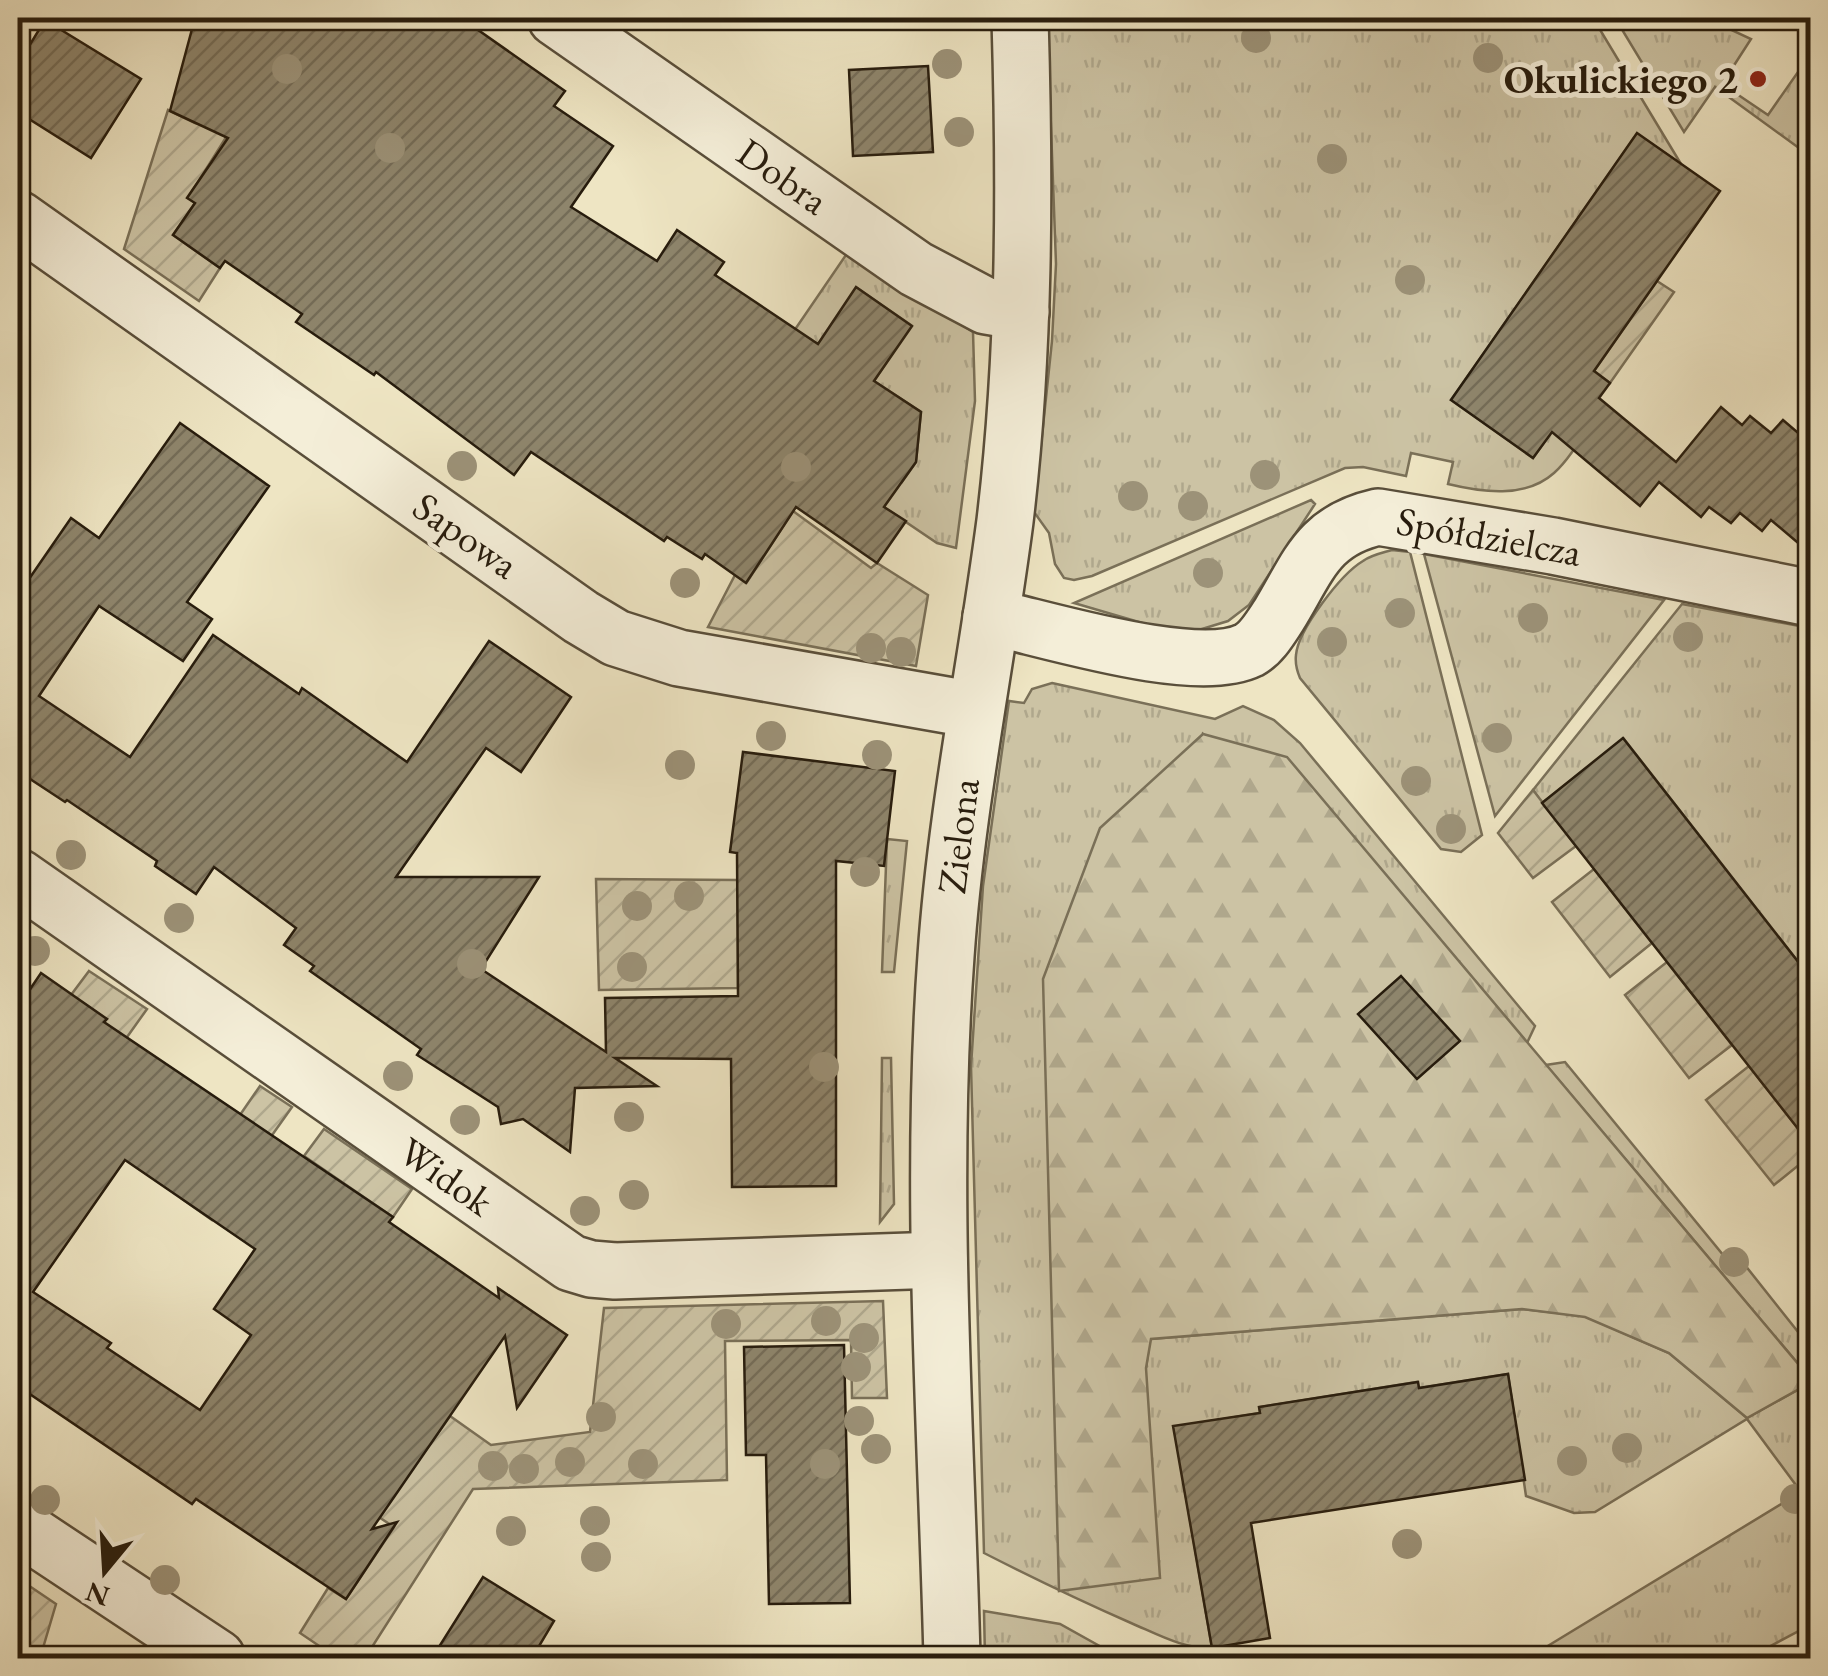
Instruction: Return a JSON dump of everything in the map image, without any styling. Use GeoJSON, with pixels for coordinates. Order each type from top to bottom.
{"type":"FeatureCollection","features":[{"type":"Feature","properties":{"kind":"street","name":"Dobra"},"geometry":{"type":"LineString","coordinates":[[556,18],[916,270],[986,306],[1020,312]]}},
{"type":"Feature","properties":{"kind":"street","name":"Zielona"},"geometry":{"type":"LineString","coordinates":[[952,1658],[939,1260],[940,1040],[952,875],[992,618],[1016,406],[1024,150],[1020,18]]}},
{"type":"Feature","properties":{"kind":"street","name":"Sapowa"},"geometry":{"type":"LineString","coordinates":[[18,220],[616,638],[679,658],[975,710]]}},
{"type":"Feature","properties":{"kind":"street","name":"Spółdzielcza"},"geometry":{"type":"LineString","coordinates":[[992,618],[1163,655],[1192,658],[1249,650],[1264,637],[1334,533],[1354,522],[1378,517],[1553,546],[1810,598]]}},
{"type":"Feature","properties":{"kind":"street","name":"Widok"},"geometry":{"type":"LineString","coordinates":[[18,877],[571,1263],[615,1270],[939,1260]]}},
{"type":"Feature","properties":{"kind":"street"},"geometry":{"type":"LineString","coordinates":[[18,1526],[217,1658]]}},
{"type":"Feature","properties":{"kind":"green space"},"geometry":{"type":"Polygon","coordinates":[[[1047,18],[1593,18],[1681,164],[1637,134],[1451,400],[1533,458],[1578,394],[1600,409],[1561,466],[1530,487],[1488,491],[1448,484],[1453,462],[1411,453],[1406,476],[1363,467],[1345,468],[1092,576],[1064,578],[1055,564],[1049,533],[1034,512],[1056,264],[1047,18]]]}},
{"type":"Feature","properties":{"kind":"green space"},"geometry":{"type":"Polygon","coordinates":[[[1615,18],[1706,18],[1751,39],[1722,84],[1768,115],[1798,72],[1810,81],[1810,156],[1715,87],[1684,132],[1615,18]]]}},
{"type":"Feature","properties":{"kind":"green space"},"geometry":{"type":"Polygon","coordinates":[[[168,110],[195,123],[230,131],[188,198],[195,203],[173,235],[220,268],[199,301],[124,249],[168,110]]]}},
{"type":"Feature","properties":{"kind":"green space"},"geometry":{"type":"Polygon","coordinates":[[[848,252],[973,332],[975,401],[956,548],[937,543],[740,410],[848,252]],[[857,288],[789,387],[902,482],[916,462],[921,412],[874,381],[911,325],[857,288]]]}},
{"type":"Feature","properties":{"kind":"green space"},"geometry":{"type":"Polygon","coordinates":[[[1657,281],[1674,292],[1610,383],[1594,371],[1657,281]]]}},
{"type":"Feature","properties":{"kind":"green space"},"geometry":{"type":"Polygon","coordinates":[[[1311,500],[1315,504],[1249,605],[1228,621],[1189,633],[1074,603],[1311,500]]]}},
{"type":"Feature","properties":{"kind":"green space"},"geometry":{"type":"Polygon","coordinates":[[[793,511],[871,568],[877,563],[928,595],[916,666],[708,627],[735,575],[747,582],[793,511]]]}},
{"type":"Feature","properties":{"kind":"green space"},"geometry":{"type":"Polygon","coordinates":[[[1392,550],[1410,552],[1482,835],[1461,852],[1441,849],[1297,670],[1296,658],[1304,632],[1333,590],[1363,561],[1392,550]]]}},
{"type":"Feature","properties":{"kind":"green space"},"geometry":{"type":"Polygon","coordinates":[[[1424,554],[1664,600],[1495,816],[1424,554]]]}},
{"type":"Feature","properties":{"kind":"green space"},"geometry":{"type":"Polygon","coordinates":[[[1682,604],[1810,628],[1810,977],[1624,739],[1542,803],[1533,790],[1682,604]]]}},
{"type":"Feature","properties":{"kind":"green space"},"geometry":{"type":"Polygon","coordinates":[[[1052,683],[1215,719],[1243,706],[1274,720],[1300,743],[1535,1026],[1527,1043],[1437,936],[1203,734],[1146,1368],[1150,1339],[1522,1309],[1585,1316],[1669,1353],[1747,1418],[1810,1383],[1810,1625],[1748,1658],[1528,1658],[1801,1492],[1747,1419],[1595,1512],[1574,1513],[1526,1496],[1508,1374],[1419,1388],[1417,1382],[1260,1407],[1260,1413],[1174,1427],[1212,1648],[1160,1636],[984,1553],[971,1066],[983,886],[1009,701],[1024,703],[1032,689],[1052,683]]]}},
{"type":"Feature","properties":{"kind":"green space"},"geometry":{"type":"Polygon","coordinates":[[[1203,734],[1287,757],[1810,1378],[1810,1383],[1747,1418],[1669,1353],[1585,1317],[1522,1309],[1151,1339],[1146,1368],[1160,1578],[1059,1591],[1043,979],[1100,828],[1203,734]]]}},
{"type":"Feature","properties":{"kind":"green space"},"geometry":{"type":"Polygon","coordinates":[[[1533,790],[1576,846],[1533,878],[1498,833],[1533,790]]]}},
{"type":"Feature","properties":{"kind":"green space"},"geometry":{"type":"Polygon","coordinates":[[[887,839],[907,841],[894,972],[882,972],[887,839]]]}},
{"type":"Feature","properties":{"kind":"green space"},"geometry":{"type":"Polygon","coordinates":[[[1594,869],[1652,943],[1610,977],[1552,902],[1594,869]]]}},
{"type":"Feature","properties":{"kind":"green space"},"geometry":{"type":"Polygon","coordinates":[[[596,879],[738,880],[738,988],[599,990],[596,879]]]}},
{"type":"Feature","properties":{"kind":"green space"},"geometry":{"type":"Polygon","coordinates":[[[1667,962],[1732,1045],[1689,1078],[1625,995],[1667,962]]]}},
{"type":"Feature","properties":{"kind":"green space"},"geometry":{"type":"Polygon","coordinates":[[[89,971],[147,1009],[110,1061],[87,1047],[106,1019],[71,995],[89,971]]]}},
{"type":"Feature","properties":{"kind":"green space"},"geometry":{"type":"Polygon","coordinates":[[[882,1058],[891,1058],[894,1204],[880,1222],[882,1058]]]}},
{"type":"Feature","properties":{"kind":"green space"},"geometry":{"type":"Polygon","coordinates":[[[1565,1062],[1724,1256],[1733,1250],[1810,1347],[1810,1378],[1546,1065],[1565,1062]]]}},
{"type":"Feature","properties":{"kind":"green space"},"geometry":{"type":"Polygon","coordinates":[[[1749,1066],[1810,1144],[1810,1156],[1774,1185],[1706,1100],[1749,1066]]]}},
{"type":"Feature","properties":{"kind":"green space"},"geometry":{"type":"Polygon","coordinates":[[[260,1086],[292,1107],[212,1220],[182,1199],[260,1086]]]}},
{"type":"Feature","properties":{"kind":"green space"},"geometry":{"type":"Polygon","coordinates":[[[324,1129],[412,1189],[393,1217],[304,1156],[324,1129]]]}},
{"type":"Feature","properties":{"kind":"green space"},"geometry":{"type":"Polygon","coordinates":[[[883,1301],[887,1398],[852,1398],[851,1340],[725,1341],[727,1480],[473,1489],[365,1658],[337,1658],[300,1633],[328,1588],[346,1599],[394,1527],[304,1468],[423,1454],[450,1416],[491,1445],[590,1432],[604,1308],[883,1301]]]}},
{"type":"Feature","properties":{"kind":"green space"},"geometry":{"type":"Polygon","coordinates":[[[22,1581],[56,1604],[40,1658],[18,1658],[18,1597],[22,1581]]]}},
{"type":"Feature","properties":{"kind":"green space"},"geometry":{"type":"Polygon","coordinates":[[[984,1611],[1060,1624],[1121,1658],[985,1658],[984,1611]]]}},
{"type":"Feature","properties":{"kind":"building"},"geometry":{"type":"Polygon","coordinates":[[[195,18],[461,18],[565,91],[554,106],[613,146],[571,207],[657,261],[677,230],[724,262],[715,275],[818,344],[856,287],[912,326],[874,381],[921,412],[916,462],[884,507],[906,521],[877,563],[796,507],[746,583],[705,554],[702,559],[667,537],[664,541],[531,452],[514,475],[376,372],[374,375],[296,322],[302,314],[225,261],[220,268],[173,235],[195,203],[187,198],[228,138],[170,111],[195,18]]]}},
{"type":"Feature","properties":{"kind":"building"},"geometry":{"type":"Polygon","coordinates":[[[45,20],[141,79],[91,158],[18,112],[18,64],[45,20]]]}},
{"type":"Feature","properties":{"kind":"building"},"geometry":{"type":"Polygon","coordinates":[[[928,66],[933,152],[853,156],[849,70],[928,66]]]}},
{"type":"Feature","properties":{"kind":"building"},"geometry":{"type":"Polygon","coordinates":[[[1637,133],[1720,191],[1594,371],[1610,383],[1599,398],[1676,462],[1721,407],[1742,425],[1750,416],[1771,433],[1783,420],[1810,443],[1810,553],[1771,520],[1762,531],[1740,513],[1731,523],[1709,507],[1701,517],[1659,482],[1640,506],[1552,432],[1533,458],[1451,400],[1637,133]]]}},
{"type":"Feature","properties":{"kind":"building"},"geometry":{"type":"Polygon","coordinates":[[[180,423],[269,486],[187,602],[212,619],[183,661],[99,606],[39,696],[130,757],[213,635],[299,694],[302,688],[407,762],[489,641],[571,697],[521,772],[486,748],[396,877],[539,877],[481,969],[606,1052],[605,998],[738,996],[737,853],[730,852],[743,752],[895,771],[884,866],[836,861],[836,1186],[732,1187],[731,1059],[615,1058],[657,1086],[575,1088],[570,1152],[523,1119],[501,1124],[498,1107],[417,1055],[421,1049],[310,971],[314,966],[284,945],[296,928],[214,867],[196,894],[155,866],[157,861],[18,771],[18,595],[71,518],[99,538],[180,423]]]}},
{"type":"Feature","properties":{"kind":"building"},"geometry":{"type":"Polygon","coordinates":[[[1623,738],[1810,977],[1810,1144],[1542,803],[1623,738]]]}},
{"type":"Feature","properties":{"kind":"building"},"geometry":{"type":"Polygon","coordinates":[[[41,973],[107,1019],[104,1022],[393,1217],[389,1222],[499,1298],[498,1288],[567,1335],[517,1408],[505,1336],[372,1529],[397,1522],[346,1599],[196,1499],[192,1504],[18,1386],[18,1007],[41,973]],[[125,1160],[33,1292],[111,1343],[107,1348],[200,1410],[251,1335],[214,1309],[255,1249],[125,1160]]]}},
{"type":"Feature","properties":{"kind":"building"},"geometry":{"type":"Polygon","coordinates":[[[1401,976],[1460,1041],[1417,1079],[1358,1014],[1401,976]]]}},
{"type":"Feature","properties":{"kind":"building"},"geometry":{"type":"Polygon","coordinates":[[[844,1345],[850,1603],[769,1604],[766,1455],[746,1455],[744,1347],[844,1345]]]}},
{"type":"Feature","properties":{"kind":"building"},"geometry":{"type":"Polygon","coordinates":[[[1508,1374],[1525,1480],[1251,1523],[1270,1638],[1212,1648],[1173,1426],[1260,1413],[1259,1407],[1418,1382],[1419,1388],[1508,1374]]]}},
{"type":"Feature","properties":{"kind":"building"},"geometry":{"type":"Polygon","coordinates":[[[483,1577],[554,1621],[532,1658],[432,1658],[483,1577]]]}},
{"type":"Feature","properties":{"kind":"place","name":"Okulickiego 2"},"geometry":{"type":"Point","coordinates":[1758,79]}}]}
